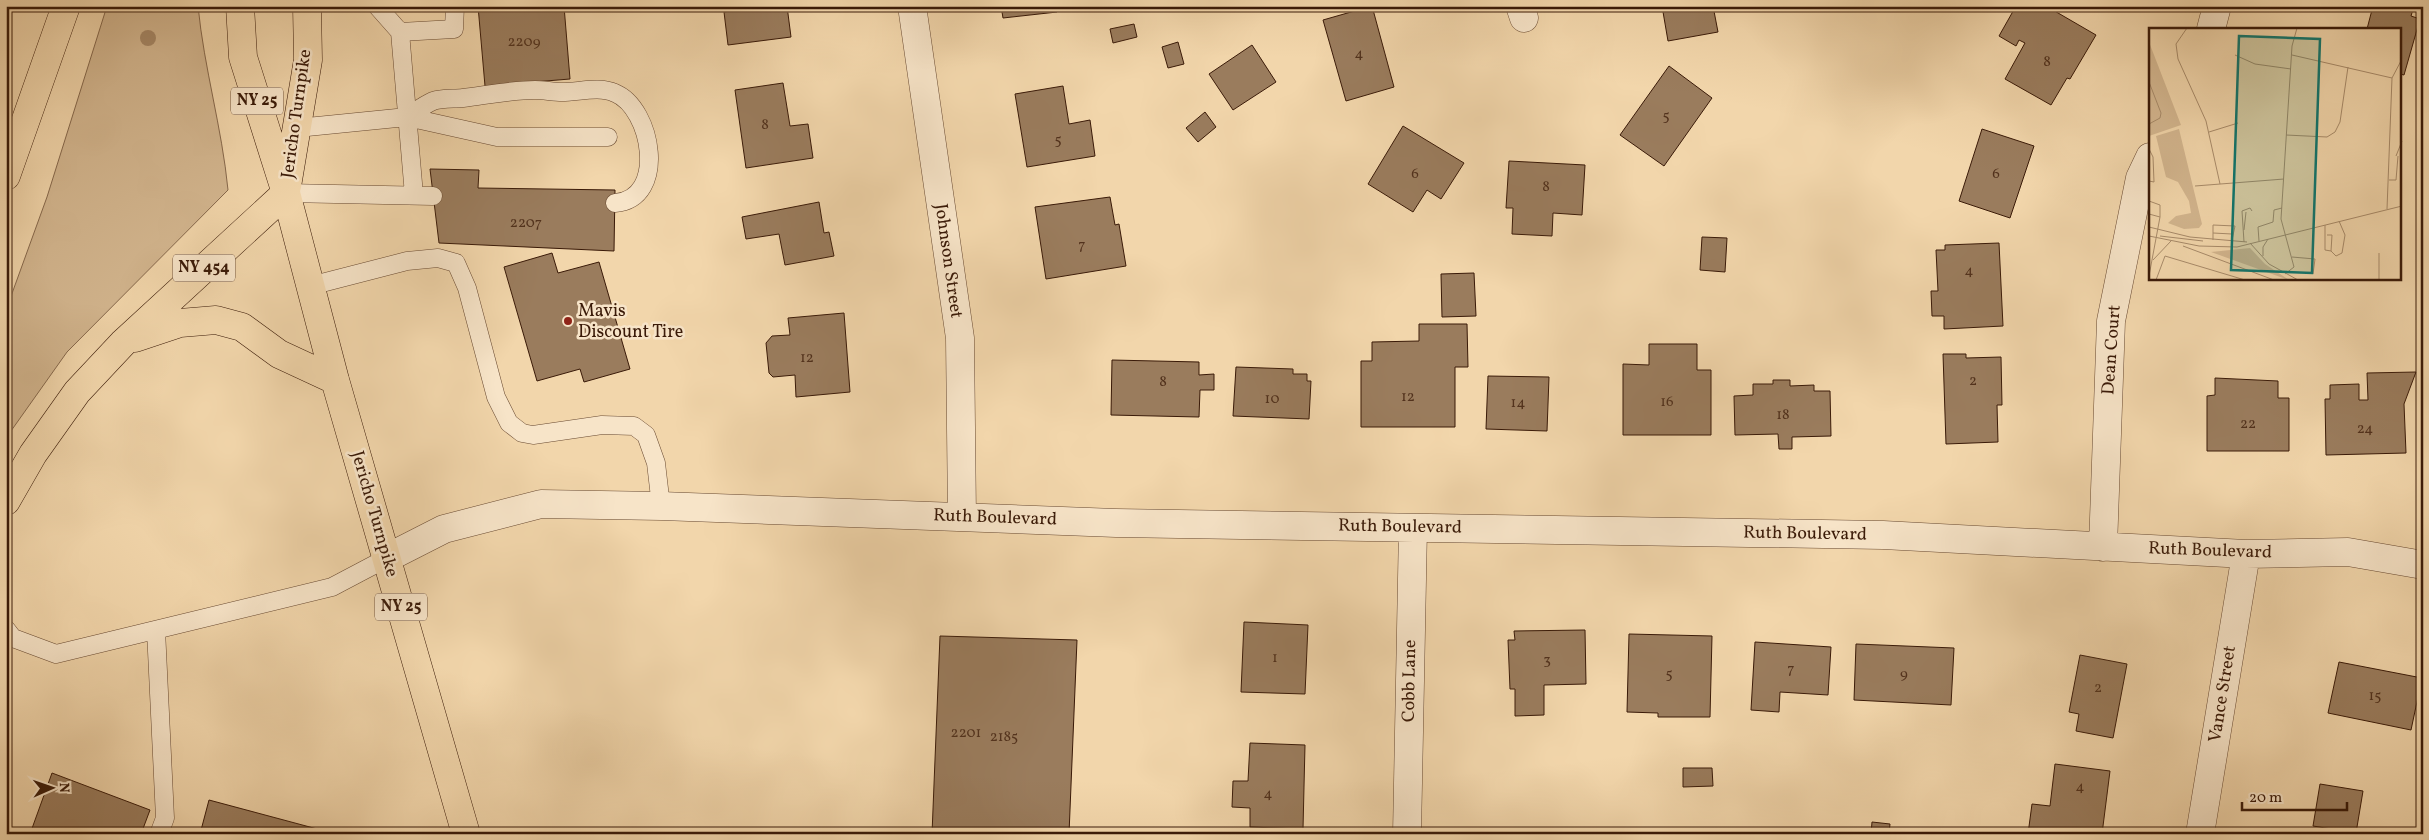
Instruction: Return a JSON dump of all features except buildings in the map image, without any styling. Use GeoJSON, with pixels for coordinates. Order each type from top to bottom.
{"type":"FeatureCollection","features":[{"type":"Feature","properties":{"kind":"main road"},"geometry":{"type":"LineString","coordinates":[[6,176],[66,6]]}},
{"type":"Feature","properties":{"kind":"main road","name":"Jericho Turnpike"},"geometry":{"type":"LineString","coordinates":[[240,6],[243,56],[286,193],[335,380],[466,834]]}},
{"type":"Feature","properties":{"kind":"main road","name":"Jericho Turnpike"},"geometry":{"type":"LineString","coordinates":[[286,193],[308,60],[310,7]]}},
{"type":"Feature","properties":{"kind":"main road","name":"NY 454"},"geometry":{"type":"LineString","coordinates":[[6,501],[33,454],[77,392],[123,343],[286,193]]}},
{"type":"Feature","properties":{"kind":"main road"},"geometry":{"type":"LineString","coordinates":[[123,343],[180,322],[216,320],[242,327],[279,354],[335,380]]}},
{"type":"Feature","properties":{"kind":"street","name":"Johnson Street"},"geometry":{"type":"LineString","coordinates":[[912,6],[960,338],[962,517]]}},
{"type":"Feature","properties":{"kind":"street"},"geometry":{"type":"LineString","coordinates":[[2211,28],[2217,6]]}},
{"type":"Feature","properties":{"kind":"street","name":"Dean Court"},"geometry":{"type":"LineString","coordinates":[[2104,548],[2111,322],[2140,178],[2149,160]]}},
{"type":"Feature","properties":{"kind":"street","name":"Ruth Boulevard"},"geometry":{"type":"LineString","coordinates":[[387,558],[444,529],[541,504],[661,506],[1116,523],[1883,535],[2246,554],[2348,552],[2423,565]]}},
{"type":"Feature","properties":{"kind":"street","name":"Cobb Lane"},"geometry":{"type":"LineString","coordinates":[[1407,834],[1413,528]]}},
{"type":"Feature","properties":{"kind":"street","name":"Vance Street"},"geometry":{"type":"LineString","coordinates":[[2200,834],[2246,554]]}},
{"type":"Feature","properties":{"kind":"lane"},"geometry":{"type":"LineString","coordinates":[[377,6],[400,32],[414,195]]}},
{"type":"Feature","properties":{"kind":"lane"},"geometry":{"type":"LineString","coordinates":[[400,32],[454,29],[455,6]]}},
{"type":"Feature","properties":{"kind":"lane"},"geometry":{"type":"LineString","coordinates":[[407,117],[434,101],[534,90],[562,92],[594,89],[615,92],[627,100],[641,121],[648,150],[649,175],[635,196],[624,202],[615,203]]}},
{"type":"Feature","properties":{"kind":"lane"},"geometry":{"type":"LineString","coordinates":[[297,128],[407,117],[497,137],[608,137]]}},
{"type":"Feature","properties":{"kind":"lane"},"geometry":{"type":"LineString","coordinates":[[286,193],[433,196]]}},
{"type":"Feature","properties":{"kind":"lane"},"geometry":{"type":"LineString","coordinates":[[310,286],[407,262],[438,258],[456,263],[467,288],[496,397],[509,422],[522,433],[534,434],[602,425],[634,426],[646,436],[656,464],[661,506]]}},
{"type":"Feature","properties":{"kind":"lane"},"geometry":{"type":"LineString","coordinates":[[6,629],[12,638],[56,654],[332,587],[387,558]]}},
{"type":"Feature","properties":{"kind":"lane"},"geometry":{"type":"LineString","coordinates":[[156,630],[164,818],[159,834]]}},
{"type":"Feature","properties":{"kind":"shaded area"},"geometry":{"type":"Polygon","coordinates":[[[107,6],[198,6],[228,190],[67,352],[6,438],[6,310],[47,197],[107,6]]]}},
{"type":"Feature","properties":{"kind":"place","name":"Mavis Discount Tire"},"geometry":{"type":"Point","coordinates":[568,321]}}]}
